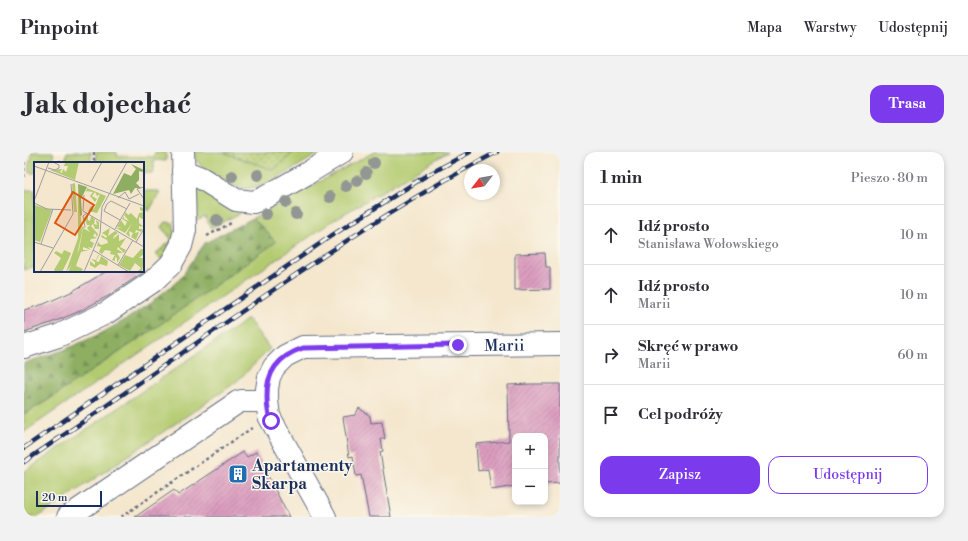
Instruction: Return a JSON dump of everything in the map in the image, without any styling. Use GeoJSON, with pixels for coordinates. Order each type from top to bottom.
{"type":"FeatureCollection","features":[{"type":"Feature","properties":{"kind":"street"},"geometry":{"type":"LineString","coordinates":[[24,347],[58,336],[106,313],[152,282],[171,264],[177,256],[185,230],[183,171],[201,178],[236,200],[253,202],[300,178],[342,152]]}},
{"type":"Feature","properties":{"kind":"street","name":"Marii"},"geometry":{"type":"LineString","coordinates":[[325,517],[269,416],[266,390],[269,377],[274,367],[285,356],[303,348],[560,344]]}},
{"type":"Feature","properties":{"kind":"street"},"geometry":{"type":"LineString","coordinates":[[68,517],[238,402],[267,401]]}},
{"type":"Feature","properties":{"kind":"path"},"geometry":{"type":"LineString","coordinates":[[24,162],[24,177]]}},
{"type":"Feature","properties":{"kind":"path"},"geometry":{"type":"LineString","coordinates":[[184,237],[202,239],[252,212],[258,200]]}},
{"type":"Feature","properties":{"kind":"path"},"geometry":{"type":"LineString","coordinates":[[121,517],[253,427]]}},
{"type":"Feature","properties":{"kind":"green space"},"geometry":{"type":"Polygon","coordinates":[[[32,152],[53,152],[54,162],[34,162],[34,173],[29,173],[29,162],[31,161],[32,152]]]}},
{"type":"Feature","properties":{"kind":"green space"},"geometry":{"type":"Polygon","coordinates":[[[67,152],[91,152],[91,162],[65,162],[67,152]]]}},
{"type":"Feature","properties":{"kind":"green space"},"geometry":{"type":"Polygon","coordinates":[[[96,152],[117,152],[117,156],[154,157],[155,152],[166,152],[166,161],[154,160],[154,170],[152,173],[144,173],[144,162],[96,162],[96,152]]]}},
{"type":"Feature","properties":{"kind":"green space"},"geometry":{"type":"Polygon","coordinates":[[[194,152],[223,152],[273,170],[294,152],[321,152],[275,180],[264,185],[245,189],[236,187],[204,169],[196,160],[194,152]]]}},
{"type":"Feature","properties":{"kind":"green space"},"geometry":{"type":"Polygon","coordinates":[[[223,152],[294,152],[273,170],[223,152]]]}},
{"type":"Feature","properties":{"kind":"green space"},"geometry":{"type":"Polygon","coordinates":[[[374,152],[448,152],[337,218],[24,432],[24,414],[48,400],[155,328],[276,242],[253,218],[374,152]]]}},
{"type":"Feature","properties":{"kind":"green space"},"geometry":{"type":"Polygon","coordinates":[[[200,186],[246,210],[211,228],[205,216],[194,221],[194,198],[197,189],[200,186]]]}},
{"type":"Feature","properties":{"kind":"green space"},"geometry":{"type":"Polygon","coordinates":[[[24,190],[34,190],[34,266],[24,270],[24,190]]]}},
{"type":"Feature","properties":{"kind":"green space"},"geometry":{"type":"Polygon","coordinates":[[[144,191],[159,191],[159,194],[149,211],[144,205],[144,191]]]}},
{"type":"Feature","properties":{"kind":"green space"},"geometry":{"type":"Polygon","coordinates":[[[253,218],[276,242],[155,328],[48,400],[24,414],[24,363],[64,350],[100,334],[127,319],[153,301],[180,279],[205,243],[253,218]]]}},
{"type":"Feature","properties":{"kind":"green space"},"geometry":{"type":"Polygon","coordinates":[[[165,222],[173,223],[176,234],[162,259],[155,254],[172,240],[161,227],[165,222]]]}},
{"type":"Feature","properties":{"kind":"green space"},"geometry":{"type":"Polygon","coordinates":[[[248,319],[270,349],[235,383],[38,517],[24,517],[24,472],[248,319]]]}},
{"type":"Feature","properties":{"kind":"building"},"geometry":{"type":"Polygon","coordinates":[[[545,253],[546,267],[550,267],[550,289],[515,290],[515,254],[545,253]]]}},
{"type":"Feature","properties":{"kind":"building"},"geometry":{"type":"Polygon","coordinates":[[[105,272],[144,272],[108,296],[80,311],[24,332],[24,310],[44,304],[71,292],[105,272]]]}},
{"type":"Feature","properties":{"kind":"building"},"geometry":{"type":"Polygon","coordinates":[[[560,384],[560,483],[548,484],[548,433],[512,433],[512,486],[491,490],[488,469],[478,471],[476,444],[509,441],[508,385],[560,384]]]}},
{"type":"Feature","properties":{"kind":"building"},"geometry":{"type":"Polygon","coordinates":[[[359,408],[370,416],[371,423],[382,422],[385,439],[381,439],[383,451],[380,452],[391,517],[369,517],[361,475],[356,476],[353,456],[349,457],[343,417],[355,415],[359,408]]]}},
{"type":"Feature","properties":{"kind":"building","name":"Apartamenty Skarpa"},"geometry":{"type":"Polygon","coordinates":[[[243,452],[247,457],[256,452],[289,517],[135,517],[174,490],[178,495],[243,452]]]}},
{"type":"Feature","properties":{"kind":"railway"},"geometry":{"type":"LineString","coordinates":[[24,448],[331,236],[424,177],[470,152]]}},
{"type":"Feature","properties":{"kind":"railway"},"geometry":{"type":"LineString","coordinates":[[24,462],[337,247],[416,197],[497,152]]}},
{"type":"Feature","properties":{"kind":"place","name":"Apartamenty Skarpa"},"geometry":{"type":"Point","coordinates":[238,474]}},
{"type":"Feature","properties":{"kind":"route"},"geometry":{"type":"LineString","coordinates":[[271,421],[266,390],[269,377],[274,367],[285,356],[294,351],[303,348],[344,346],[458,345]]}}]}
